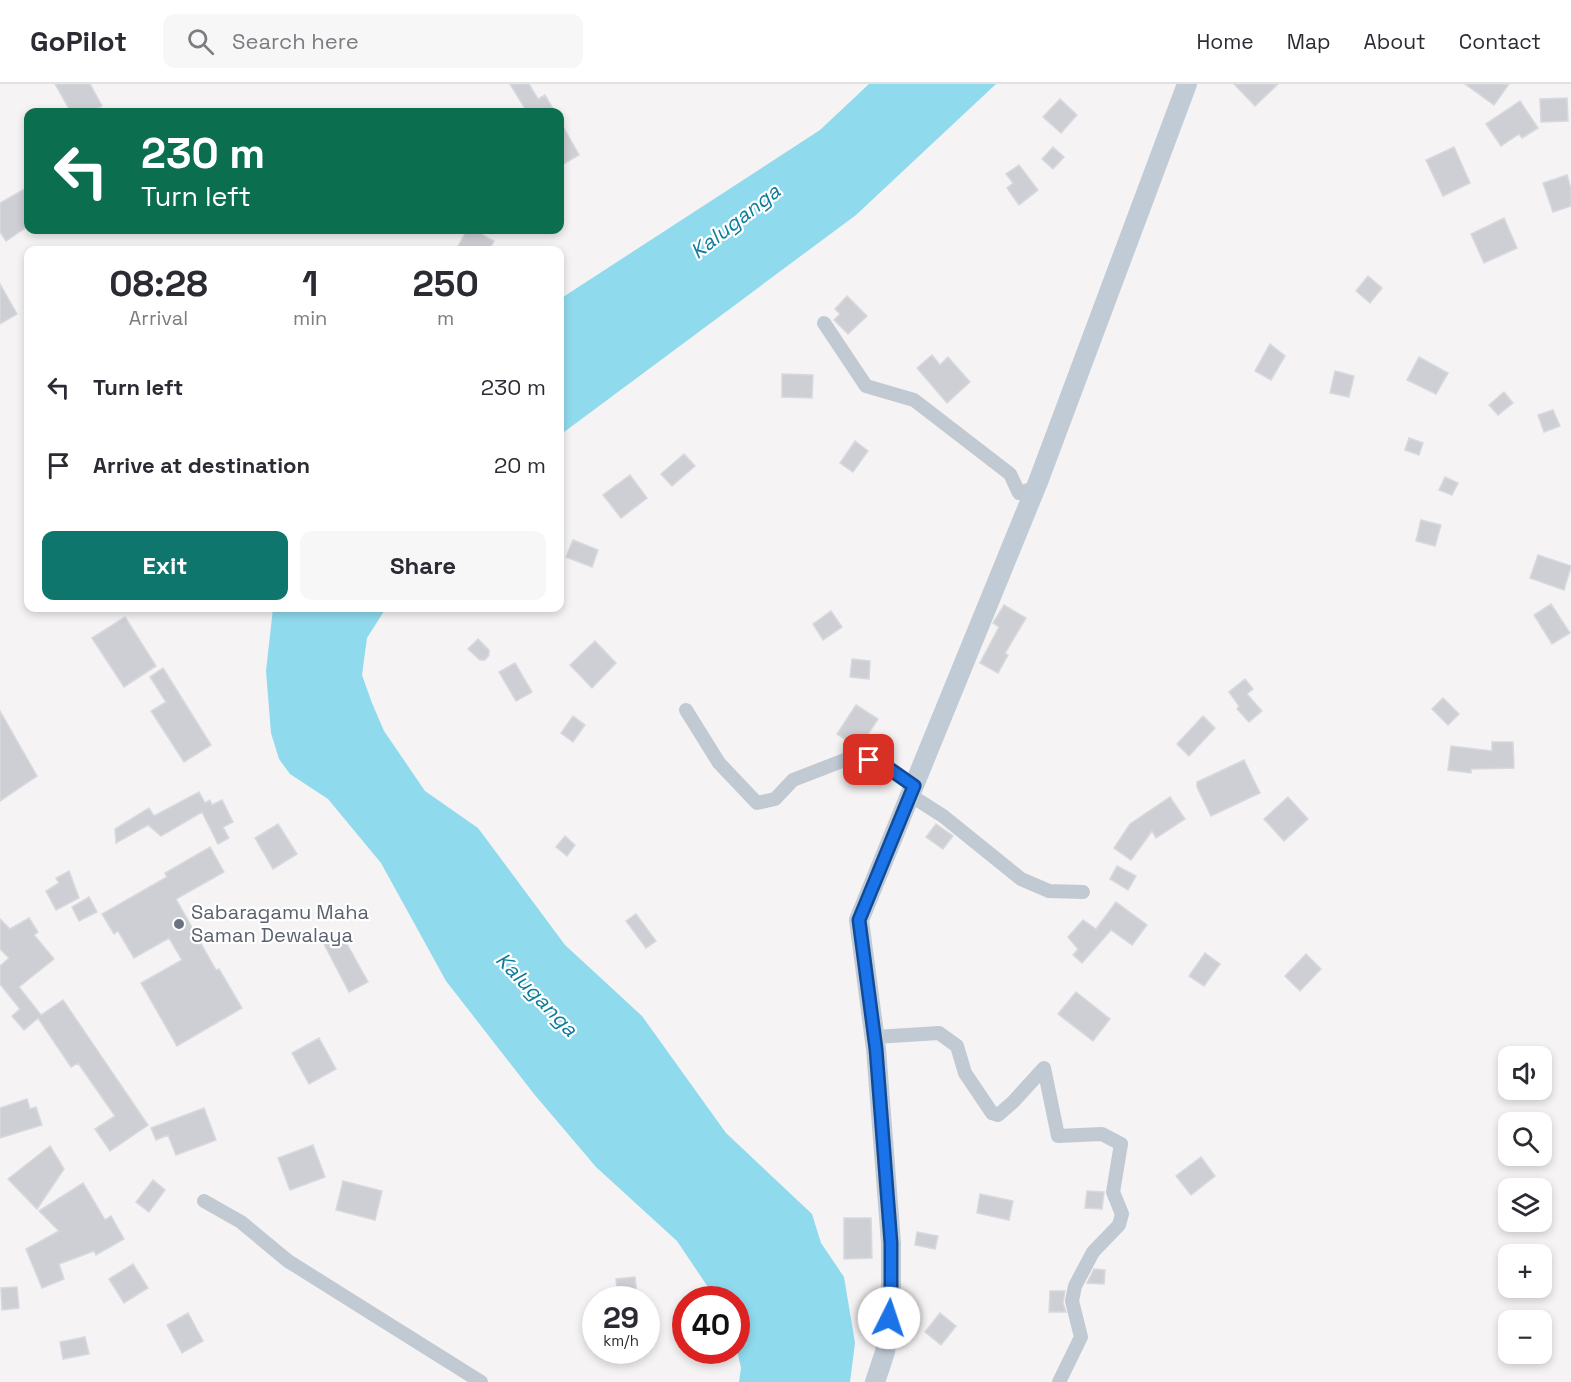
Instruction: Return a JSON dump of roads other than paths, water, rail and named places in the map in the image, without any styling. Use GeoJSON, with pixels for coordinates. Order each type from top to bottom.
{"type":"FeatureCollection","features":[{"type":"Feature","properties":{"kind":"street"},"geometry":{"type":"LineString","coordinates":[[875,1382],[885,1352],[891,1301],[891,1243],[875,1037],[859,920],[1035,488],[1186,84]]}},
{"type":"Feature","properties":{"kind":"street"},"geometry":{"type":"LineString","coordinates":[[824,323],[866,386],[914,400],[1010,474],[1019,493],[1035,488]]}},
{"type":"Feature","properties":{"kind":"street"},"geometry":{"type":"LineString","coordinates":[[686,711],[719,763],[757,803],[775,799],[793,780],[855,756],[884,765],[1021,879],[1049,891],[1083,892]]}},
{"type":"Feature","properties":{"kind":"street"},"geometry":{"type":"LineString","coordinates":[[875,1037],[939,1033],[957,1046],[965,1073],[992,1113],[998,1115],[1044,1068],[1058,1136],[1102,1134],[1121,1144],[1113,1192],[1122,1214],[1119,1225],[1093,1252],[1075,1286],[1072,1301],[1081,1337],[1059,1382]]}},
{"type":"Feature","properties":{"kind":"street"},"geometry":{"type":"LineString","coordinates":[[204,1201],[242,1222],[288,1261],[481,1382]]}},
{"type":"Feature","properties":{"kind":"water","name":"Kaluganga"},"geometry":{"type":"Polygon","coordinates":[[[869,84],[996,84],[856,215],[564,432],[564,296],[820,130],[869,84]]]}},
{"type":"Feature","properties":{"kind":"water","name":"Kaluganga"},"geometry":{"type":"Polygon","coordinates":[[[273,612],[383,612],[367,638],[362,675],[384,731],[425,791],[478,828],[565,945],[642,1016],[726,1133],[812,1214],[821,1243],[844,1277],[855,1343],[850,1382],[739,1382],[740,1364],[750,1364],[750,1286],[707,1286],[677,1241],[596,1167],[534,1094],[446,981],[381,863],[328,799],[290,774],[279,759],[271,733],[266,671],[273,612]]]}},
{"type":"Feature","properties":{"kind":"place","name":"Sabaragamu Maha Saman Dewalaya"},"geometry":{"type":"Point","coordinates":[179,924]}}]}
